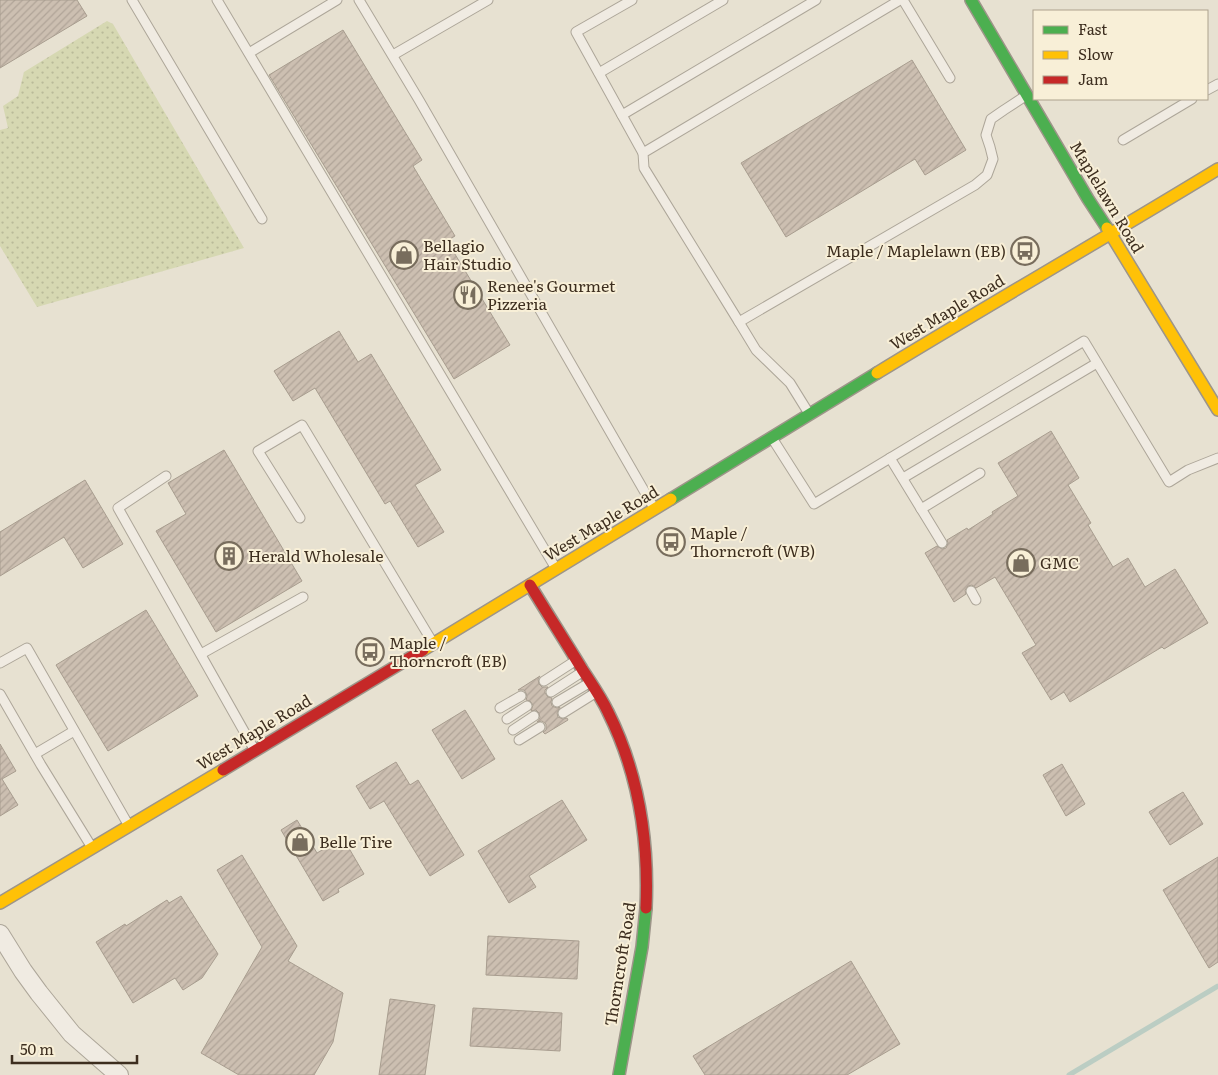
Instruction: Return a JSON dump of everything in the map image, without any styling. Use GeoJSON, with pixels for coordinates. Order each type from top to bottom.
{"type":"FeatureCollection","features":[{"type":"Feature","properties":{"kind":"main road","name":"Maplelawn Road"},"geometry":{"type":"LineString","coordinates":[[971,0],[1088,199],[1218,410]]}},
{"type":"Feature","properties":{"kind":"main road","name":"West Maple Road"},"geometry":{"type":"LineString","coordinates":[[0,903],[530,585],[957,324],[1218,169]]}},
{"type":"Feature","properties":{"kind":"main road","name":"Thorncroft Road"},"geometry":{"type":"LineString","coordinates":[[530,585],[608,710],[620,738],[635,783],[644,829],[647,867],[646,908],[642,948],[619,1075]]}},
{"type":"Feature","properties":{"kind":"street"},"geometry":{"type":"LineString","coordinates":[[0,934],[33,986],[72,1034],[119,1075]]}},
{"type":"Feature","properties":{"kind":"lane"},"geometry":{"type":"LineString","coordinates":[[132,0],[262,219]]}},
{"type":"Feature","properties":{"kind":"lane"},"geometry":{"type":"LineString","coordinates":[[217,0],[556,569]]}},
{"type":"Feature","properties":{"kind":"lane"},"geometry":{"type":"LineString","coordinates":[[250,53],[322,4],[337,0]]}},
{"type":"Feature","properties":{"kind":"lane"},"geometry":{"type":"LineString","coordinates":[[359,0],[393,55],[655,509]]}},
{"type":"Feature","properties":{"kind":"lane"},"geometry":{"type":"LineString","coordinates":[[393,55],[488,0]]}},
{"type":"Feature","properties":{"kind":"lane"},"geometry":{"type":"LineString","coordinates":[[632,0],[576,32],[643,154],[644,168],[756,350],[790,383],[810,414]]}},
{"type":"Feature","properties":{"kind":"lane"},"geometry":{"type":"LineString","coordinates":[[599,73],[723,0]]}},
{"type":"Feature","properties":{"kind":"lane"},"geometry":{"type":"LineString","coordinates":[[622,115],[816,0]]}},
{"type":"Feature","properties":{"kind":"lane"},"geometry":{"type":"LineString","coordinates":[[643,154],[901,0],[950,78]]}},
{"type":"Feature","properties":{"kind":"lane"},"geometry":{"type":"LineString","coordinates":[[739,322],[975,185],[987,175],[993,159],[986,135],[991,119],[1027,95]]}},
{"type":"Feature","properties":{"kind":"lane"},"geometry":{"type":"LineString","coordinates":[[1123,140],[1190,100]]}},
{"type":"Feature","properties":{"kind":"lane"},"geometry":{"type":"LineString","coordinates":[[772,438],[814,504],[1084,340],[1169,482],[1188,470],[1218,458]]}},
{"type":"Feature","properties":{"kind":"lane"},"geometry":{"type":"LineString","coordinates":[[903,478],[1097,363]]}},
{"type":"Feature","properties":{"kind":"lane"},"geometry":{"type":"LineString","coordinates":[[300,518],[258,451],[302,424],[433,643]]}},
{"type":"Feature","properties":{"kind":"lane"},"geometry":{"type":"LineString","coordinates":[[890,458],[942,544]]}},
{"type":"Feature","properties":{"kind":"lane"},"geometry":{"type":"LineString","coordinates":[[921,509],[980,473]]}},
{"type":"Feature","properties":{"kind":"lane"},"geometry":{"type":"LineString","coordinates":[[166,476],[118,508],[255,751]]}},
{"type":"Feature","properties":{"kind":"lane"},"geometry":{"type":"LineString","coordinates":[[971,591],[976,600]]}},
{"type":"Feature","properties":{"kind":"lane"},"geometry":{"type":"LineString","coordinates":[[201,654],[303,596]]}},
{"type":"Feature","properties":{"kind":"lane"},"geometry":{"type":"LineString","coordinates":[[0,663],[26,648],[129,826]]}},
{"type":"Feature","properties":{"kind":"lane"},"geometry":{"type":"LineString","coordinates":[[544,681],[576,660]]}},
{"type":"Feature","properties":{"kind":"lane"},"geometry":{"type":"LineString","coordinates":[[550,692],[584,671]]}},
{"type":"Feature","properties":{"kind":"lane"},"geometry":{"type":"LineString","coordinates":[[557,702],[590,682]]}},
{"type":"Feature","properties":{"kind":"lane"},"geometry":{"type":"LineString","coordinates":[[563,713],[597,692]]}},
{"type":"Feature","properties":{"kind":"lane"},"geometry":{"type":"LineString","coordinates":[[0,694],[92,848]]}},
{"type":"Feature","properties":{"kind":"lane"},"geometry":{"type":"LineString","coordinates":[[500,708],[521,696]]}},
{"type":"Feature","properties":{"kind":"lane"},"geometry":{"type":"LineString","coordinates":[[507,719],[527,706]]}},
{"type":"Feature","properties":{"kind":"lane"},"geometry":{"type":"LineString","coordinates":[[513,730],[534,716]]}},
{"type":"Feature","properties":{"kind":"lane"},"geometry":{"type":"LineString","coordinates":[[519,740],[540,727]]}},
{"type":"Feature","properties":{"kind":"lane"},"geometry":{"type":"LineString","coordinates":[[35,754],[74,731]]}},
{"type":"Feature","properties":{"kind":"green space"},"geometry":{"type":"Polygon","coordinates":[[[107,21],[113,24],[244,248],[37,307],[0,246],[0,130],[8,128],[3,106],[18,96],[24,72],[107,21]]]}},
{"type":"Feature","properties":{"kind":"building"},"geometry":{"type":"Polygon","coordinates":[[[0,0],[77,0],[87,16],[0,68],[0,0]]]}},
{"type":"Feature","properties":{"kind":"building"},"geometry":{"type":"Polygon","coordinates":[[[343,30],[422,160],[413,166],[455,236],[447,241],[510,345],[454,379],[269,75],[343,30]]]}},
{"type":"Feature","properties":{"kind":"building"},"geometry":{"type":"Polygon","coordinates":[[[912,60],[966,150],[925,175],[915,159],[786,237],[741,163],[912,60]]]}},
{"type":"Feature","properties":{"kind":"building"},"geometry":{"type":"Polygon","coordinates":[[[339,331],[358,362],[371,354],[441,470],[415,485],[444,532],[418,547],[390,501],[385,504],[315,388],[293,401],[274,371],[339,331]]]}},
{"type":"Feature","properties":{"kind":"building","name":"GMC"},"geometry":{"type":"Polygon","coordinates":[[[1051,431],[1079,478],[1068,485],[1091,523],[1088,525],[1113,567],[1128,558],[1145,587],[1175,569],[1208,623],[1164,649],[1162,647],[1070,702],[1064,692],[1051,700],[1022,653],[1036,645],[995,577],[976,588],[972,585],[968,586],[965,590],[966,594],[954,602],[925,553],[937,546],[942,549],[946,548],[947,540],[967,528],[968,530],[1018,496],[998,463],[1051,431]]]}},
{"type":"Feature","properties":{"kind":"building","name":"Herald Wholesale"},"geometry":{"type":"Polygon","coordinates":[[[224,450],[302,581],[216,632],[156,531],[186,514],[168,483],[224,450]]]}},
{"type":"Feature","properties":{"kind":"building"},"geometry":{"type":"Polygon","coordinates":[[[85,480],[123,544],[83,568],[64,537],[0,576],[0,532],[85,480]]]}},
{"type":"Feature","properties":{"kind":"building"},"geometry":{"type":"Polygon","coordinates":[[[146,610],[198,696],[108,751],[56,665],[146,610]]]}},
{"type":"Feature","properties":{"kind":"building"},"geometry":{"type":"Polygon","coordinates":[[[540,676],[538,679],[539,684],[542,687],[548,687],[545,693],[548,697],[552,698],[552,706],[560,707],[557,713],[558,717],[567,718],[568,720],[545,734],[543,732],[546,730],[546,724],[542,721],[537,722],[540,718],[539,713],[536,710],[531,711],[533,705],[530,701],[526,700],[526,693],[524,690],[518,690],[540,676]]]}},
{"type":"Feature","properties":{"kind":"building"},"geometry":{"type":"Polygon","coordinates":[[[465,710],[495,759],[462,779],[432,730],[465,710]]]}},
{"type":"Feature","properties":{"kind":"building"},"geometry":{"type":"Polygon","coordinates":[[[0,744],[16,771],[2,779],[18,805],[0,816],[0,744]]]}},
{"type":"Feature","properties":{"kind":"building"},"geometry":{"type":"Polygon","coordinates":[[[396,762],[410,785],[418,780],[464,855],[430,876],[384,801],[370,809],[356,786],[396,762]]]}},
{"type":"Feature","properties":{"kind":"building"},"geometry":{"type":"Polygon","coordinates":[[[1062,764],[1085,804],[1066,816],[1043,775],[1062,764]]]}},
{"type":"Feature","properties":{"kind":"building"},"geometry":{"type":"Polygon","coordinates":[[[1183,792],[1203,824],[1170,845],[1149,812],[1183,792]]]}},
{"type":"Feature","properties":{"kind":"building"},"geometry":{"type":"Polygon","coordinates":[[[562,800],[587,840],[529,876],[536,887],[509,903],[478,851],[562,800]]]}},
{"type":"Feature","properties":{"kind":"building"},"geometry":{"type":"Polygon","coordinates":[[[297,820],[317,853],[343,838],[364,874],[338,889],[339,892],[323,901],[281,830],[297,820]]]}},
{"type":"Feature","properties":{"kind":"building"},"geometry":{"type":"Polygon","coordinates":[[[242,855],[297,946],[288,961],[343,993],[333,1042],[314,1075],[239,1075],[201,1053],[262,947],[217,870],[242,855]]]}},
{"type":"Feature","properties":{"kind":"building"},"geometry":{"type":"Polygon","coordinates":[[[1218,857],[1218,962],[1209,968],[1163,890],[1218,857]]]}},
{"type":"Feature","properties":{"kind":"building"},"geometry":{"type":"Polygon","coordinates":[[[181,896],[218,954],[202,978],[183,990],[175,978],[133,1003],[96,942],[125,924],[126,926],[167,900],[169,903],[181,896]]]}},
{"type":"Feature","properties":{"kind":"building"},"geometry":{"type":"Polygon","coordinates":[[[488,936],[579,941],[577,979],[486,975],[488,936]]]}},
{"type":"Feature","properties":{"kind":"building"},"geometry":{"type":"Polygon","coordinates":[[[851,961],[900,1044],[847,1075],[705,1075],[693,1056],[851,961]]]}},
{"type":"Feature","properties":{"kind":"building"},"geometry":{"type":"Polygon","coordinates":[[[390,999],[435,1005],[425,1075],[379,1075],[390,999]]]}},
{"type":"Feature","properties":{"kind":"building"},"geometry":{"type":"Polygon","coordinates":[[[473,1008],[562,1013],[560,1051],[470,1046],[473,1008]]]}},
{"type":"Feature","properties":{"kind":"waterway"},"geometry":{"type":"LineString","coordinates":[[1069,1075],[1218,986]]}},
{"type":"Feature","properties":{"kind":"traffic: fast"},"geometry":{"type":"LineString","coordinates":[[971,0],[1107,228]]}},
{"type":"Feature","properties":{"kind":"traffic: fast"},"geometry":{"type":"LineString","coordinates":[[671,499],[877,373]]}},
{"type":"Feature","properties":{"kind":"traffic: fast"},"geometry":{"type":"LineString","coordinates":[[619,1075],[642,947],[646,908]]}},
{"type":"Feature","properties":{"kind":"traffic: slow"},"geometry":{"type":"LineString","coordinates":[[877,373],[1218,169]]}},
{"type":"Feature","properties":{"kind":"traffic: slow"},"geometry":{"type":"LineString","coordinates":[[1107,228],[1218,410]]}},
{"type":"Feature","properties":{"kind":"traffic: slow"},"geometry":{"type":"LineString","coordinates":[[423,650],[671,499]]}},
{"type":"Feature","properties":{"kind":"traffic: slow"},"geometry":{"type":"LineString","coordinates":[[0,903],[223,770]]}},
{"type":"Feature","properties":{"kind":"traffic: jam"},"geometry":{"type":"LineString","coordinates":[[530,585],[602,701],[619,735],[640,808],[646,857],[646,908]]}},
{"type":"Feature","properties":{"kind":"traffic: jam"},"geometry":{"type":"LineString","coordinates":[[223,770],[423,650]]}},
{"type":"Feature","properties":{"kind":"place","name":"Maple / Maplelawn (EB)"},"geometry":{"type":"Point","coordinates":[1025,251]}},
{"type":"Feature","properties":{"kind":"place","name":"Bellagio Hair Studio"},"geometry":{"type":"Point","coordinates":[404,255]}},
{"type":"Feature","properties":{"kind":"place","name":"Renee's Gourmet Pizzeria"},"geometry":{"type":"Point","coordinates":[468,295]}},
{"type":"Feature","properties":{"kind":"place","name":"Maple / Thorncroft (WB)"},"geometry":{"type":"Point","coordinates":[671,542]}},
{"type":"Feature","properties":{"kind":"place","name":"Herald Wholesale"},"geometry":{"type":"Point","coordinates":[229,556]}},
{"type":"Feature","properties":{"kind":"place","name":"GMC"},"geometry":{"type":"Point","coordinates":[1021,563]}},
{"type":"Feature","properties":{"kind":"place","name":"Maple / Thorncroft (EB)"},"geometry":{"type":"Point","coordinates":[370,652]}},
{"type":"Feature","properties":{"kind":"place","name":"Belle Tire"},"geometry":{"type":"Point","coordinates":[300,842]}}]}
